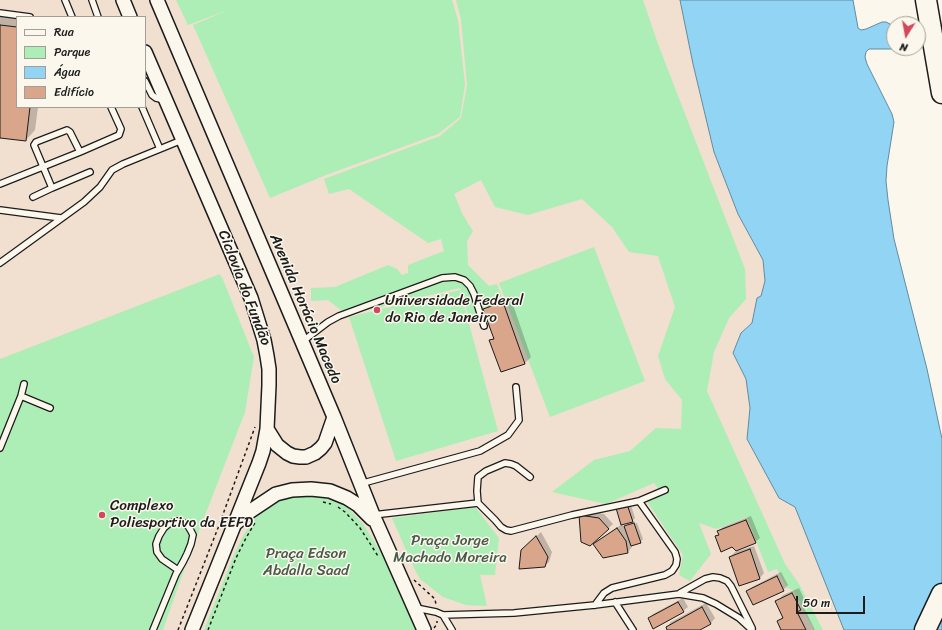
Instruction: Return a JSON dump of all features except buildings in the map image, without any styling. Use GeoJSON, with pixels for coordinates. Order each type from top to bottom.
{"type":"FeatureCollection","features":[{"type":"Feature","properties":{"kind":"highway"},"geometry":{"type":"LineString","coordinates":[[926,0],[941,88]]}},
{"type":"Feature","properties":{"kind":"highway"},"geometry":{"type":"LineString","coordinates":[[926,630],[942,594]]}},
{"type":"Feature","properties":{"kind":"street"},"geometry":{"type":"LineString","coordinates":[[123,0],[130,16]]}},
{"type":"Feature","properties":{"kind":"street","name":"Avenida Horácio Macedo"},"geometry":{"type":"LineString","coordinates":[[157,0],[334,417],[374,519],[424,630]]}},
{"type":"Feature","properties":{"kind":"street"},"geometry":{"type":"LineString","coordinates":[[146,54],[251,298],[259,323],[269,369],[269,392],[262,425],[263,451],[192,630]]}},
{"type":"Feature","properties":{"kind":"street"},"geometry":{"type":"LineString","coordinates":[[262,425],[277,445],[287,453],[293,456],[306,457],[315,453],[321,448],[328,436],[334,417]]}},
{"type":"Feature","properties":{"kind":"street"},"geometry":{"type":"LineString","coordinates":[[234,524],[276,494],[292,490],[311,489],[330,491],[346,498],[358,505],[374,519]]}},
{"type":"Feature","properties":{"kind":"lane"},"geometry":{"type":"LineString","coordinates":[[65,0],[72,16]]}},
{"type":"Feature","properties":{"kind":"lane"},"geometry":{"type":"LineString","coordinates":[[92,0],[98,16]]}},
{"type":"Feature","properties":{"kind":"lane"},"geometry":{"type":"LineString","coordinates":[[0,13],[22,16]]}},
{"type":"Feature","properties":{"kind":"lane"},"geometry":{"type":"LineString","coordinates":[[146,83],[153,96],[166,100]]}},
{"type":"Feature","properties":{"kind":"lane"},"geometry":{"type":"LineString","coordinates":[[0,184],[119,135],[121,129],[111,108]]}},
{"type":"Feature","properties":{"kind":"lane"},"geometry":{"type":"LineString","coordinates":[[142,108],[160,149]]}},
{"type":"Feature","properties":{"kind":"lane"},"geometry":{"type":"LineString","coordinates":[[52,188],[34,145],[36,142],[67,130],[69,131],[80,152]]}},
{"type":"Feature","properties":{"kind":"lane"},"geometry":{"type":"LineString","coordinates":[[0,261],[84,202],[100,187],[112,170],[122,164],[183,140]]}},
{"type":"Feature","properties":{"kind":"lane"},"geometry":{"type":"LineString","coordinates":[[33,197],[90,172]]}},
{"type":"Feature","properties":{"kind":"lane"},"geometry":{"type":"LineString","coordinates":[[0,210],[61,218]]}},
{"type":"Feature","properties":{"kind":"lane"},"geometry":{"type":"LineString","coordinates":[[301,341],[339,316],[442,278],[455,277],[464,280],[470,286],[484,326]]}},
{"type":"Feature","properties":{"kind":"lane"},"geometry":{"type":"LineString","coordinates":[[0,448],[21,396],[24,384]]}},
{"type":"Feature","properties":{"kind":"lane"},"geometry":{"type":"LineString","coordinates":[[361,485],[367,482],[480,451],[508,435],[519,420],[516,387]]}},
{"type":"Feature","properties":{"kind":"lane"},"geometry":{"type":"LineString","coordinates":[[21,396],[50,408]]}},
{"type":"Feature","properties":{"kind":"lane"},"geometry":{"type":"LineString","coordinates":[[530,477],[516,466],[505,463],[486,471],[478,477],[478,503],[496,520],[501,527],[506,530],[511,531],[572,515],[639,501],[665,490]]}},
{"type":"Feature","properties":{"kind":"lane"},"geometry":{"type":"LineString","coordinates":[[595,605],[604,593],[612,588],[665,575],[672,571],[676,565],[677,559],[675,552],[639,501]]}},
{"type":"Feature","properties":{"kind":"lane"},"geometry":{"type":"LineString","coordinates":[[374,519],[478,503]]}},
{"type":"Feature","properties":{"kind":"lane"},"geometry":{"type":"LineString","coordinates":[[154,630],[178,570],[187,554],[193,535],[188,526],[178,521],[170,523],[164,528],[156,544],[157,552],[162,559],[178,570]]}},
{"type":"Feature","properties":{"kind":"lane"},"geometry":{"type":"LineString","coordinates":[[679,594],[705,579],[713,577],[720,578],[731,586],[752,630]]}},
{"type":"Feature","properties":{"kind":"lane"},"geometry":{"type":"LineString","coordinates":[[414,608],[444,615],[514,613],[595,605],[679,594],[692,595],[716,604],[738,618],[752,630]]}},
{"type":"Feature","properties":{"kind":"lane"},"geometry":{"type":"LineString","coordinates":[[616,602],[633,630]]}},
{"type":"Feature","properties":{"kind":"lane"},"geometry":{"type":"LineString","coordinates":[[444,615],[452,630]]}},
{"type":"Feature","properties":{"kind":"path"},"geometry":{"type":"LineString","coordinates":[[178,630],[218,528],[262,425]]}},
{"type":"Feature","properties":{"kind":"path"},"geometry":{"type":"LineString","coordinates":[[322,502],[334,505],[345,512],[360,528],[379,558]]}},
{"type":"Feature","properties":{"kind":"path"},"geometry":{"type":"LineString","coordinates":[[208,630],[236,558],[257,520]]}},
{"type":"Feature","properties":{"kind":"path"},"geometry":{"type":"LineString","coordinates":[[434,630],[437,624],[436,612]]}},
{"type":"Feature","properties":{"kind":"shaded area","name":"Universidade Federal do Rio de Janeiro"},"geometry":{"type":"Polygon","coordinates":[[[0,0],[680,0],[693,64],[714,152],[738,214],[763,260],[765,281],[761,296],[757,298],[752,323],[741,333],[733,353],[746,379],[750,408],[747,439],[779,498],[795,506],[844,630],[0,630],[0,0]]]}},
{"type":"Feature","properties":{"kind":"green space"},"geometry":{"type":"Polygon","coordinates":[[[176,0],[452,0],[458,20],[465,85],[460,117],[438,134],[326,175],[270,198],[193,25],[228,10],[188,25],[176,0]]]}},
{"type":"Feature","properties":{"kind":"green space"},"geometry":{"type":"Polygon","coordinates":[[[456,0],[643,0],[658,44],[745,269],[746,299],[729,318],[714,352],[707,391],[785,564],[799,584],[823,630],[814,630],[793,590],[787,588],[777,569],[768,572],[747,517],[717,529],[699,523],[711,554],[690,581],[679,575],[683,555],[646,500],[658,488],[654,483],[606,504],[552,492],[594,460],[630,451],[656,428],[681,429],[682,400],[665,379],[658,356],[675,307],[658,256],[629,252],[612,227],[582,199],[528,215],[495,207],[481,180],[454,194],[462,213],[473,231],[467,241],[468,265],[489,286],[497,284],[506,307],[469,318],[460,288],[347,315],[328,300],[311,301],[311,288],[335,287],[388,265],[397,269],[402,275],[408,273],[408,265],[444,251],[441,239],[428,243],[349,189],[329,194],[324,179],[440,136],[461,118],[467,85],[461,19],[456,0]]]}},
{"type":"Feature","properties":{"kind":"green space"},"geometry":{"type":"Polygon","coordinates":[[[594,247],[645,381],[550,417],[499,283],[594,247]]]}},
{"type":"Feature","properties":{"kind":"green space","name":"Complexo Poliesportivo da EEFD"},"geometry":{"type":"Polygon","coordinates":[[[220,274],[254,357],[245,412],[185,567],[163,630],[0,630],[0,359],[220,274]]]}},
{"type":"Feature","properties":{"kind":"green space"},"geometry":{"type":"Polygon","coordinates":[[[460,290],[498,431],[396,461],[349,317],[460,290]]]}},
{"type":"Feature","properties":{"kind":"green space","name":"Praça Edson Abdalla Saad"},"geometry":{"type":"Polygon","coordinates":[[[298,495],[311,495],[337,501],[348,508],[363,524],[398,584],[417,630],[204,630],[233,557],[243,536],[254,519],[274,503],[298,495]]]}},
{"type":"Feature","properties":{"kind":"green space","name":"Praça Jorge Machado Moreira"},"geometry":{"type":"Polygon","coordinates":[[[475,507],[499,538],[495,575],[480,575],[487,606],[466,605],[443,597],[420,579],[392,518],[475,507]]]}},
{"type":"Feature","properties":{"kind":"water"},"geometry":{"type":"Polygon","coordinates":[[[680,0],[853,0],[858,28],[861,30],[882,22],[886,22],[886,49],[869,49],[866,52],[865,57],[892,114],[894,122],[887,166],[886,181],[888,200],[894,239],[927,369],[942,439],[942,630],[844,630],[795,507],[779,498],[747,439],[750,408],[746,379],[733,353],[741,333],[752,323],[757,298],[761,296],[765,281],[763,260],[738,214],[714,152],[693,64],[680,0]]]}},
{"type":"Feature","properties":{"kind":"place","name":"Universidade Federal do Rio de Janeiro"},"geometry":{"type":"Point","coordinates":[377,310]}},
{"type":"Feature","properties":{"kind":"place","name":"Complexo Poliesportivo da EEFD"},"geometry":{"type":"Point","coordinates":[102,515]}}]}
